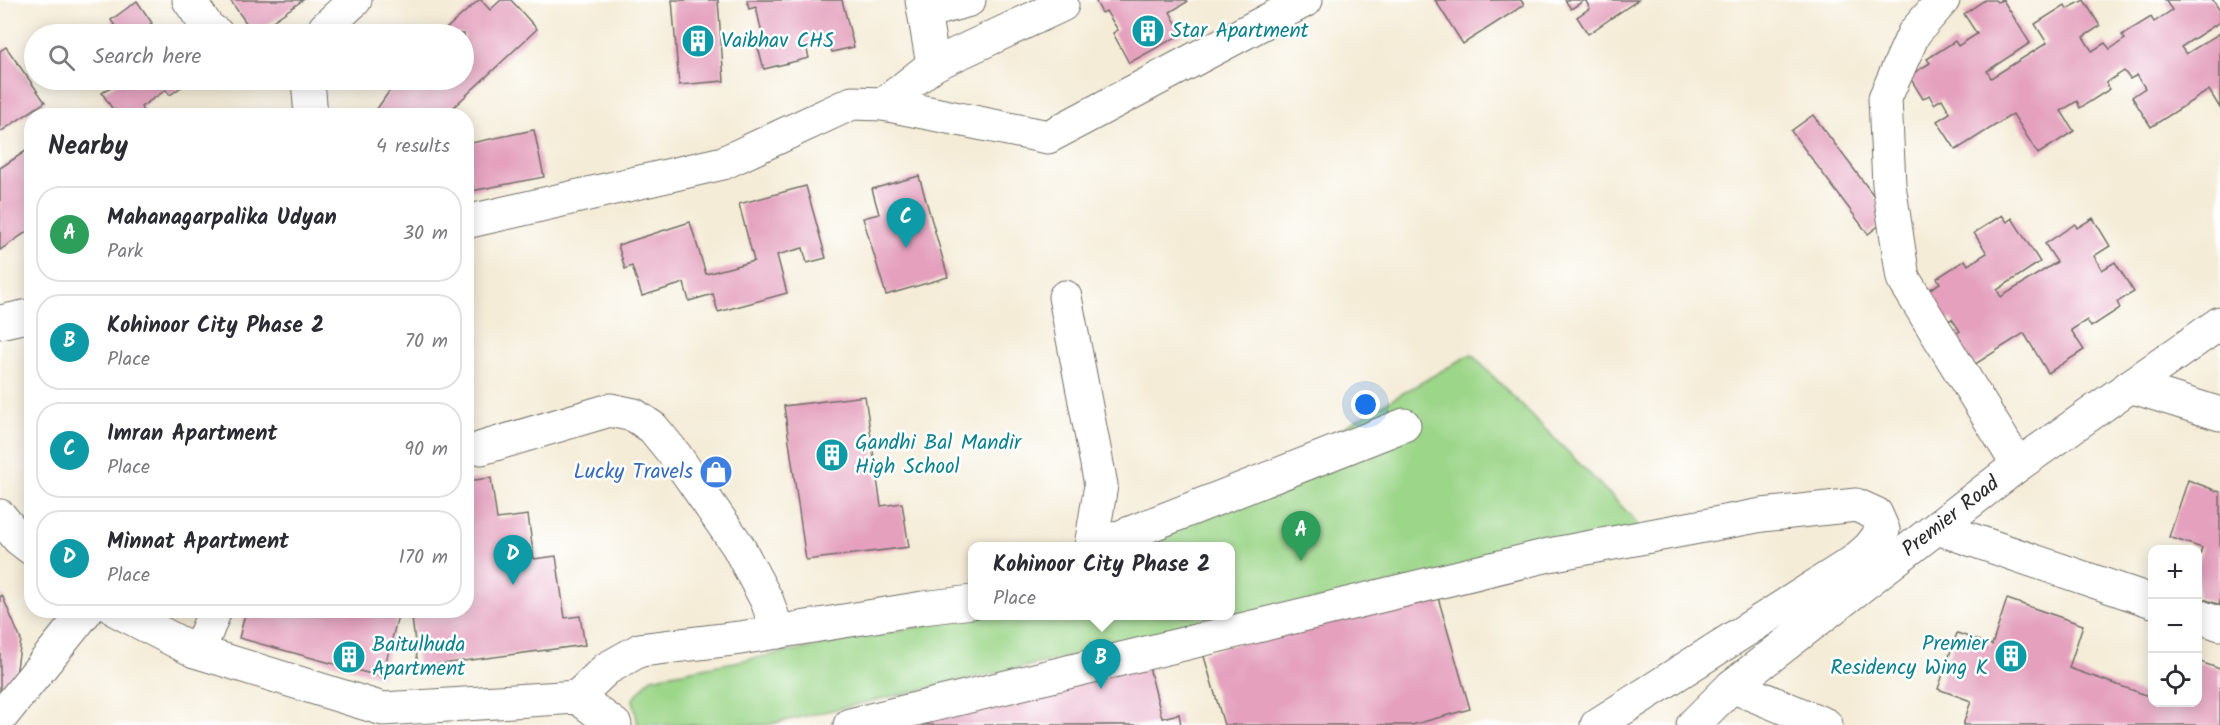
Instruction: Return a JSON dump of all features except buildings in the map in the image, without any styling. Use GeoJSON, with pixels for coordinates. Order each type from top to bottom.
{"type":"FeatureCollection","features":[{"type":"Feature","properties":{"kind":"street"},"geometry":{"type":"LineString","coordinates":[[189,0],[205,24]]}},
{"type":"Feature","properties":{"kind":"street"},"geometry":{"type":"LineString","coordinates":[[329,24],[355,0]]}},
{"type":"Feature","properties":{"kind":"street"},"geometry":{"type":"LineString","coordinates":[[933,65],[924,6],[969,0]]}},
{"type":"Feature","properties":{"kind":"street"},"geometry":{"type":"LineString","coordinates":[[474,220],[723,163],[852,103],[884,104],[1048,137],[1306,0]]}},
{"type":"Feature","properties":{"kind":"street"},"geometry":{"type":"LineString","coordinates":[[1943,0],[1914,33],[1885,98],[1889,185],[1903,278],[2018,465]]}},
{"type":"Feature","properties":{"kind":"street"},"geometry":{"type":"LineString","coordinates":[[884,104],[933,65],[1062,5]]}},
{"type":"Feature","properties":{"kind":"street"},"geometry":{"type":"LineString","coordinates":[[309,90],[310,108]]}},
{"type":"Feature","properties":{"kind":"street"},"geometry":{"type":"LineString","coordinates":[[1065,297],[1101,485],[1092,542]]}},
{"type":"Feature","properties":{"kind":"street"},"geometry":{"type":"LineString","coordinates":[[0,322],[24,317]]}},
{"type":"Feature","properties":{"kind":"street","name":"Premier Road"},"geometry":{"type":"LineString","coordinates":[[1693,725],[1732,686],[2018,465],[2220,323]]}},
{"type":"Feature","properties":{"kind":"street"},"geometry":{"type":"LineString","coordinates":[[2130,386],[2220,414]]}},
{"type":"Feature","properties":{"kind":"street"},"geometry":{"type":"LineString","coordinates":[[482,448],[610,410],[634,415],[653,428],[675,455],[738,546],[767,601],[778,632]]}},
{"type":"Feature","properties":{"kind":"street"},"geometry":{"type":"LineString","coordinates":[[1107,542],[1404,424]]}},
{"type":"Feature","properties":{"kind":"street"},"geometry":{"type":"LineString","coordinates":[[850,725],[1549,555],[1762,515],[1856,505],[1876,514],[1883,530],[1870,547],[1852,562],[1597,725]]}},
{"type":"Feature","properties":{"kind":"street"},"geometry":{"type":"LineString","coordinates":[[1937,528],[2148,600]]}},
{"type":"Feature","properties":{"kind":"street"},"geometry":{"type":"LineString","coordinates":[[577,698],[606,669],[640,650],[778,632],[968,602]]}},
{"type":"Feature","properties":{"kind":"street"},"geometry":{"type":"LineString","coordinates":[[2202,617],[2220,624]]}},
{"type":"Feature","properties":{"kind":"street"},"geometry":{"type":"LineString","coordinates":[[0,718],[81,618]]}},
{"type":"Feature","properties":{"kind":"street"},"geometry":{"type":"LineString","coordinates":[[131,618],[195,651],[383,709],[577,698],[615,725]]}},
{"type":"Feature","properties":{"kind":"street"},"geometry":{"type":"LineString","coordinates":[[195,651],[212,618]]}},
{"type":"Feature","properties":{"kind":"street"},"geometry":{"type":"LineString","coordinates":[[1732,686],[1826,725]]}},
{"type":"Feature","properties":{"kind":"green space"},"geometry":{"type":"Polygon","coordinates":[[[1471,354],[1633,518],[1639,528],[1235,619],[1235,542],[1144,542],[1471,354]]]}},
{"type":"Feature","properties":{"kind":"green space"},"geometry":{"type":"Polygon","coordinates":[[[968,617],[968,620],[1231,620],[766,725],[638,725],[633,699],[651,678],[968,617]]]}},
{"type":"Feature","properties":{"kind":"place","name":"Star Apartment"},"geometry":{"type":"Point","coordinates":[1148,31]}},
{"type":"Feature","properties":{"kind":"place","name":"Vaibhav CHS"},"geometry":{"type":"Point","coordinates":[698,41]}},
{"type":"Feature","properties":{"kind":"place","name":"Imran Apartment"},"geometry":{"type":"Point","coordinates":[906,248]}},
{"type":"Feature","properties":{"kind":"place","name":"Gandhi Bal Mandir High School"},"geometry":{"type":"Point","coordinates":[832,455]}},
{"type":"Feature","properties":{"kind":"place","name":"Lucky Travels"},"geometry":{"type":"Point","coordinates":[716,472]}},
{"type":"Feature","properties":{"kind":"place","name":"Mahanagarpalika Udyan"},"geometry":{"type":"Point","coordinates":[1301,561]}},
{"type":"Feature","properties":{"kind":"place","name":"Minnat Apartment"},"geometry":{"type":"Point","coordinates":[513,585]}},
{"type":"Feature","properties":{"kind":"place","name":"Premier Residency Wing K"},"geometry":{"type":"Point","coordinates":[2011,656]}},
{"type":"Feature","properties":{"kind":"place","name":"Baitulhuda Apartment"},"geometry":{"type":"Point","coordinates":[349,657]}},
{"type":"Feature","properties":{"kind":"place","name":"Kohinoor City Phase 2"},"geometry":{"type":"Point","coordinates":[1101,689]}}]}
